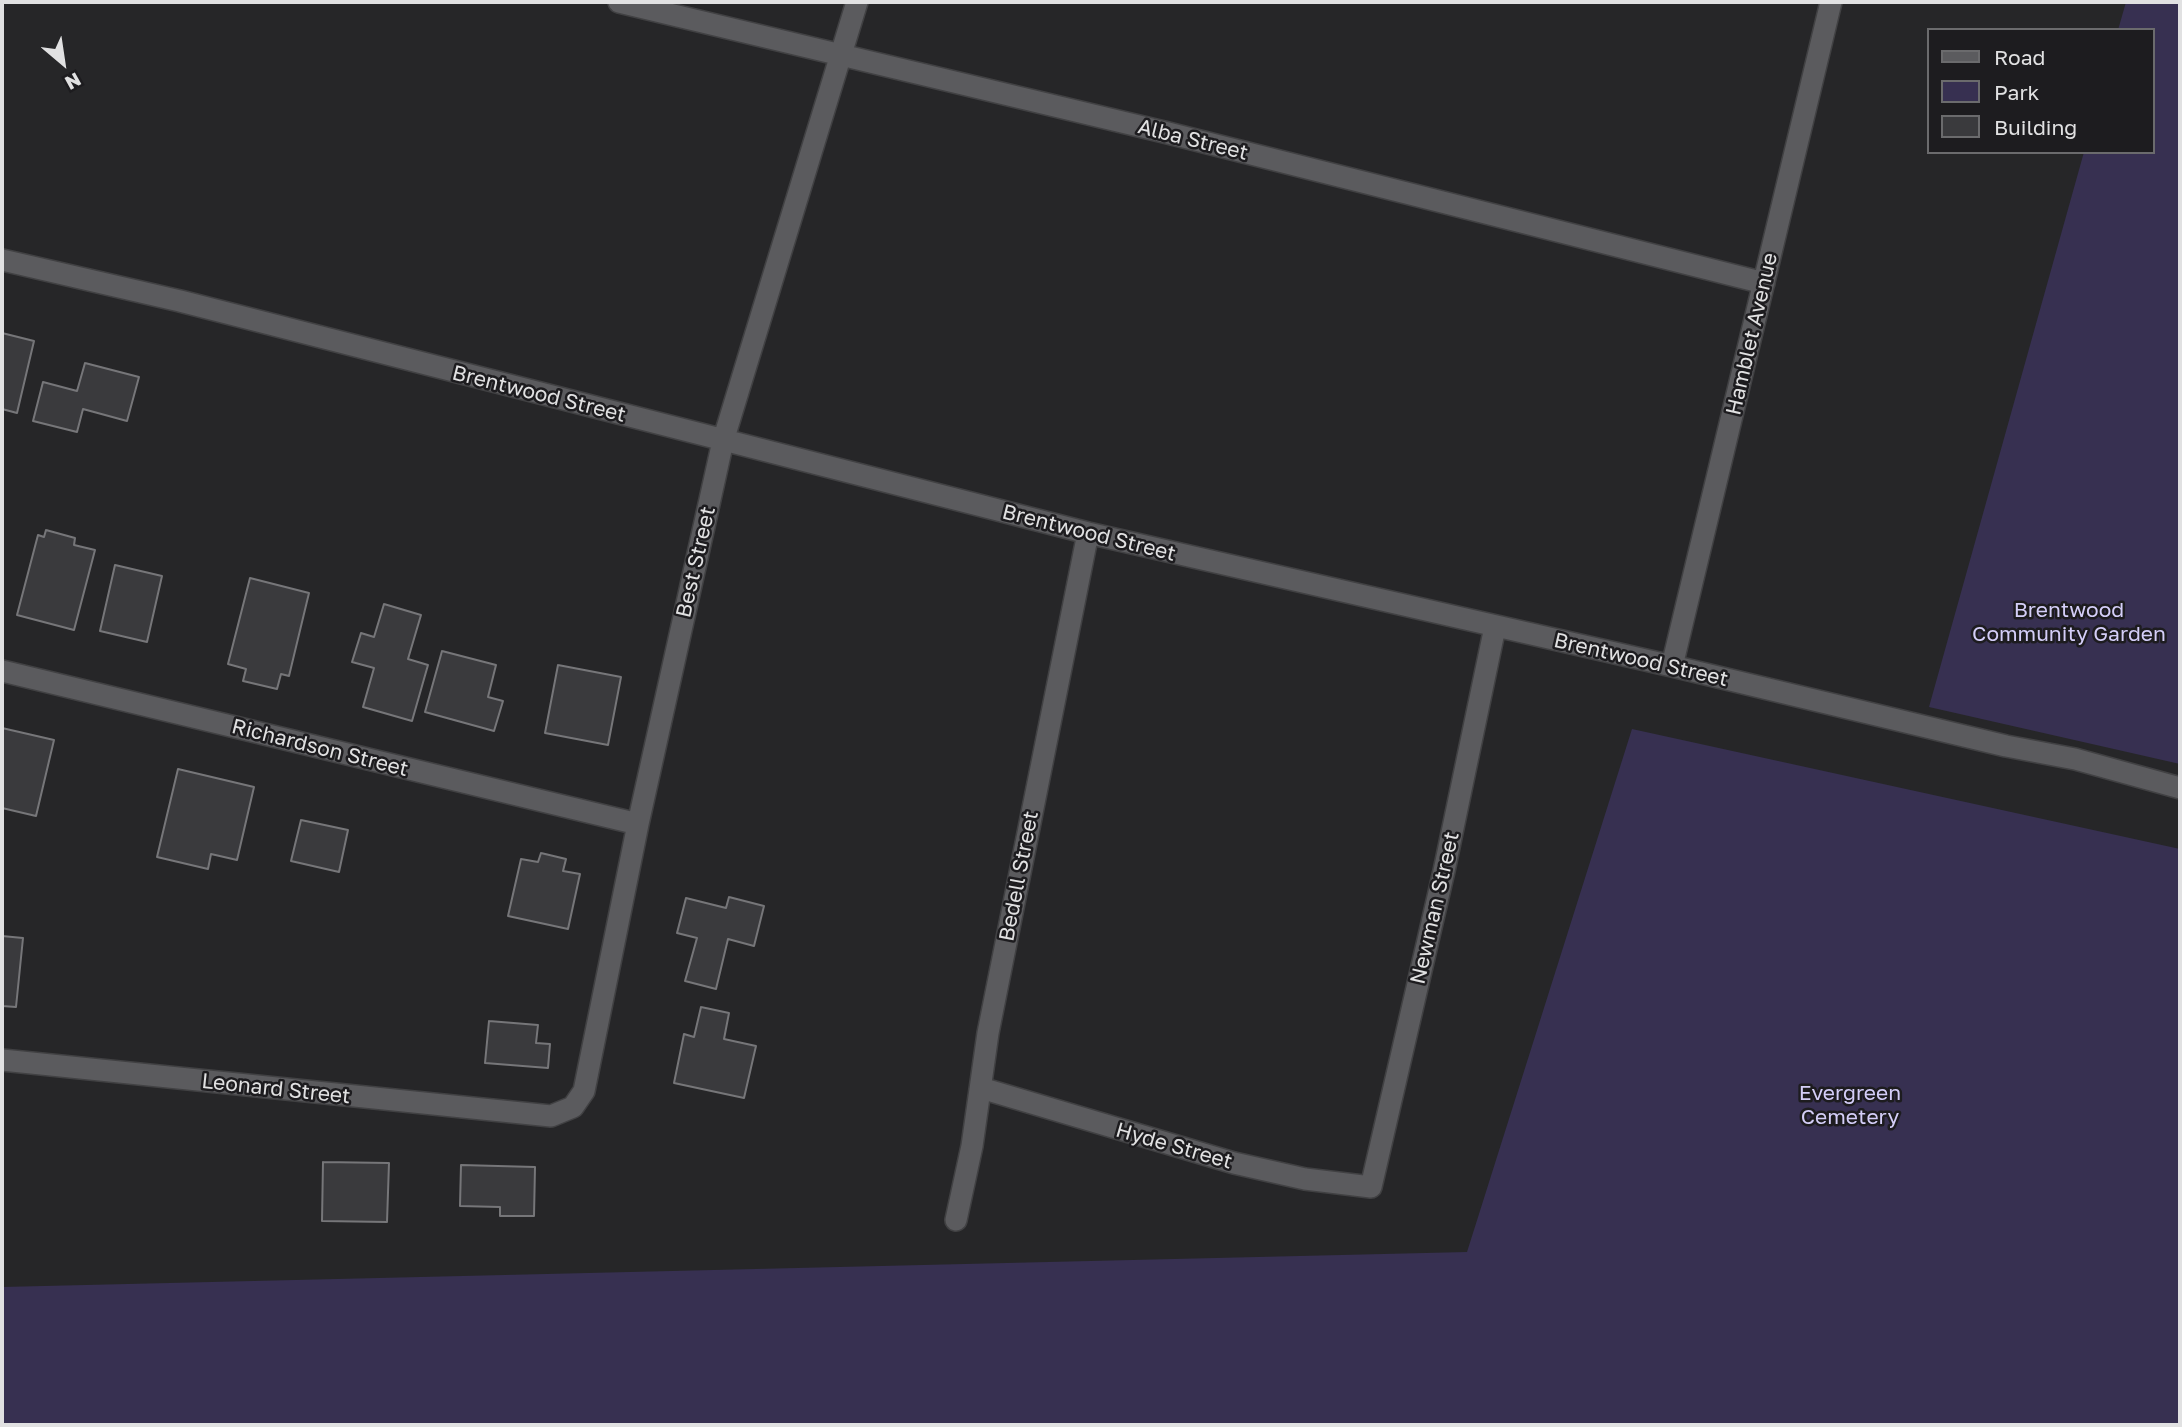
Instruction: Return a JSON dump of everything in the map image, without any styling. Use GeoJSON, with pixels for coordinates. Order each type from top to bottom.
{"type":"FeatureCollection","features":[{"type":"Feature","properties":{"kind":"street","name":"Alba Street"},"geometry":{"type":"LineString","coordinates":[[619,2],[1151,129],[1764,283]]}},
{"type":"Feature","properties":{"kind":"street","name":"Best Street"},"geometry":{"type":"LineString","coordinates":[[551,1116],[573,1107],[584,1091],[638,824],[723,441],[857,2]]}},
{"type":"Feature","properties":{"kind":"street","name":"Hamblet Avenue"},"geometry":{"type":"LineString","coordinates":[[1672,666],[1831,2]]}},
{"type":"Feature","properties":{"kind":"street","name":"Brentwood Street"},"geometry":{"type":"LineString","coordinates":[[2,260],[180,301],[1088,533],[1672,666],[2006,746],[2075,759],[2180,788]]}},
{"type":"Feature","properties":{"kind":"street","name":"Bedell Street"},"geometry":{"type":"LineString","coordinates":[[956,1220],[981,1088],[988,1033],[1088,533]]}},
{"type":"Feature","properties":{"kind":"street","name":"Newman Street"},"geometry":{"type":"LineString","coordinates":[[1371,1187],[1444,871],[1495,627]]}},
{"type":"Feature","properties":{"kind":"street","name":"Richardson Street"},"geometry":{"type":"LineString","coordinates":[[2,671],[638,824]]}},
{"type":"Feature","properties":{"kind":"street","name":"Leonard Street"},"geometry":{"type":"LineString","coordinates":[[2,1060],[551,1116]]}},
{"type":"Feature","properties":{"kind":"street","name":"Hyde Street"},"geometry":{"type":"LineString","coordinates":[[981,1088],[1234,1163],[1305,1179],[1371,1187]]}},
{"type":"Feature","properties":{"kind":"green space","name":"Brentwood Community Garden"},"geometry":{"type":"Polygon","coordinates":[[[2126,2],[2180,2],[2180,764],[1929,707],[2083,154],[2154,154],[2154,28],[2119,28],[2126,2]]]}},
{"type":"Feature","properties":{"kind":"green space","name":"Evergreen Cemetery"},"geometry":{"type":"Polygon","coordinates":[[[1632,729],[2180,849],[2180,1425],[2,1425],[2,1287],[1467,1252],[1632,729]]]}},
{"type":"Feature","properties":{"kind":"building"},"geometry":{"type":"Polygon","coordinates":[[[2,333],[34,341],[17,413],[2,409],[2,333]]]}},
{"type":"Feature","properties":{"kind":"building"},"geometry":{"type":"Polygon","coordinates":[[[85,363],[139,377],[127,421],[83,409],[77,432],[33,421],[43,382],[77,391],[85,363]]]}},
{"type":"Feature","properties":{"kind":"building"},"geometry":{"type":"Polygon","coordinates":[[[46,530],[75,538],[74,545],[95,550],[74,630],[17,615],[38,535],[44,537],[46,530]]]}},
{"type":"Feature","properties":{"kind":"building"},"geometry":{"type":"Polygon","coordinates":[[[115,565],[162,576],[147,642],[100,631],[115,565]]]}},
{"type":"Feature","properties":{"kind":"building"},"geometry":{"type":"Polygon","coordinates":[[[250,578],[309,593],[289,676],[281,674],[277,689],[243,681],[246,669],[228,664],[250,578]]]}},
{"type":"Feature","properties":{"kind":"building"},"geometry":{"type":"Polygon","coordinates":[[[384,604],[421,615],[408,659],[428,665],[412,721],[363,707],[374,668],[352,662],[361,633],[374,637],[384,604]]]}},
{"type":"Feature","properties":{"kind":"building"},"geometry":{"type":"Polygon","coordinates":[[[442,651],[496,665],[488,697],[503,701],[494,731],[425,712],[442,651]]]}},
{"type":"Feature","properties":{"kind":"building"},"geometry":{"type":"Polygon","coordinates":[[[558,665],[621,677],[608,745],[545,733],[558,665]]]}},
{"type":"Feature","properties":{"kind":"building"},"geometry":{"type":"Polygon","coordinates":[[[2,728],[54,740],[36,816],[2,808],[2,728]]]}},
{"type":"Feature","properties":{"kind":"building"},"geometry":{"type":"Polygon","coordinates":[[[178,769],[254,787],[237,860],[211,854],[208,869],[157,857],[178,769]]]}},
{"type":"Feature","properties":{"kind":"building"},"geometry":{"type":"Polygon","coordinates":[[[301,820],[348,830],[339,872],[291,861],[301,820]]]}},
{"type":"Feature","properties":{"kind":"building"},"geometry":{"type":"Polygon","coordinates":[[[541,853],[566,859],[563,871],[580,874],[568,929],[508,916],[521,859],[538,862],[541,853]]]}},
{"type":"Feature","properties":{"kind":"building"},"geometry":{"type":"Polygon","coordinates":[[[729,897],[764,906],[754,946],[728,939],[716,989],[685,981],[697,938],[677,933],[686,898],[726,908],[729,897]]]}},
{"type":"Feature","properties":{"kind":"building"},"geometry":{"type":"Polygon","coordinates":[[[2,936],[23,938],[16,1007],[2,1006],[2,936]]]}},
{"type":"Feature","properties":{"kind":"building"},"geometry":{"type":"Polygon","coordinates":[[[701,1007],[729,1013],[724,1039],[756,1046],[744,1098],[674,1083],[684,1034],[694,1037],[701,1007]]]}},
{"type":"Feature","properties":{"kind":"building"},"geometry":{"type":"Polygon","coordinates":[[[489,1021],[538,1025],[536,1043],[550,1044],[548,1068],[485,1063],[489,1021]]]}},
{"type":"Feature","properties":{"kind":"building"},"geometry":{"type":"Polygon","coordinates":[[[323,1162],[389,1163],[387,1222],[322,1221],[323,1162]]]}},
{"type":"Feature","properties":{"kind":"building"},"geometry":{"type":"Polygon","coordinates":[[[461,1165],[535,1167],[534,1216],[500,1216],[500,1207],[460,1206],[461,1165]]]}}]}
